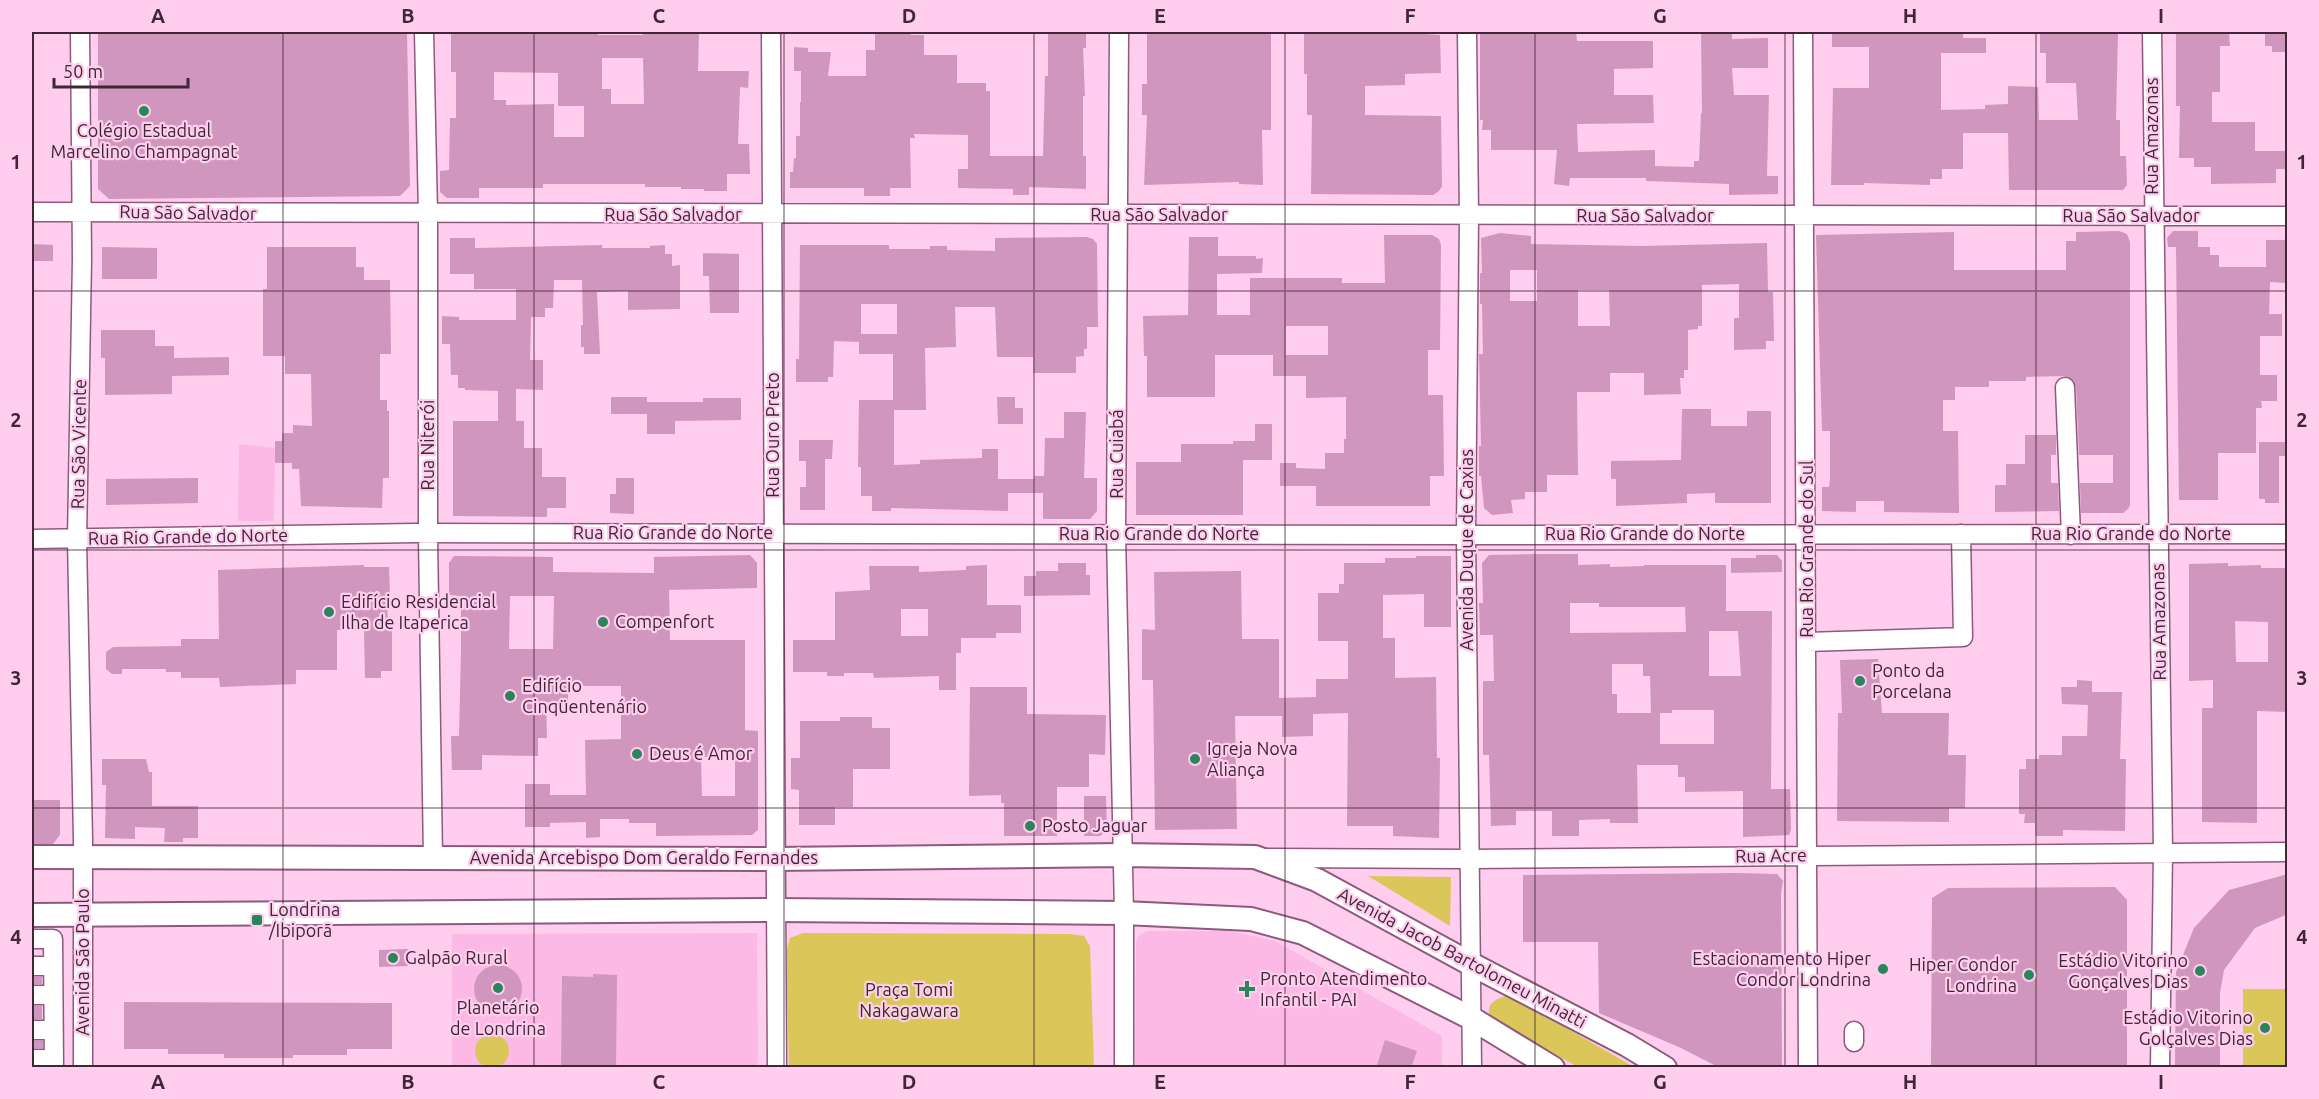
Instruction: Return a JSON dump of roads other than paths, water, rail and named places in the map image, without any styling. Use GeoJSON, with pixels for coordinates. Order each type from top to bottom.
{"type":"FeatureCollection","features":[{"type":"Feature","properties":{"kind":"main road","name":"Avenida Arcebispo Dom Geraldo Fernandes"},"geometry":{"type":"LineString","coordinates":[[32,858],[775,859],[1122,855],[1256,857]]}},
{"type":"Feature","properties":{"kind":"main road","name":"Avenida Jacob Bartolomeu Minatti"},"geometry":{"type":"LineString","coordinates":[[1256,857],[1317,880],[1627,1045],[1665,1068]]}},
{"type":"Feature","properties":{"kind":"main road"},"geometry":{"type":"LineString","coordinates":[[32,915],[776,910],[1124,913],[1251,919],[1303,933],[1471,1018],[1553,1068]]}},
{"type":"Feature","properties":{"kind":"street","name":"Rua São Vicente"},"geometry":{"type":"LineString","coordinates":[[80,32],[81,212],[77,539],[83,857]]}},
{"type":"Feature","properties":{"kind":"street","name":"Rua Niterói"},"geometry":{"type":"LineString","coordinates":[[424,32],[428,214],[428,533],[434,858]]}},
{"type":"Feature","properties":{"kind":"street","name":"Rua Ouro Preto"},"geometry":{"type":"LineString","coordinates":[[771,32],[777,1068]]}},
{"type":"Feature","properties":{"kind":"street","name":"Rua Cuiabá"},"geometry":{"type":"LineString","coordinates":[[1119,32],[1116,534],[1124,913],[1124,1068]]}},
{"type":"Feature","properties":{"kind":"street","name":"Avenida Duque de Caxias"},"geometry":{"type":"LineString","coordinates":[[1467,32],[1469,216],[1466,535],[1472,1068]]}},
{"type":"Feature","properties":{"kind":"street","name":"Rua Rio Grande do Sul"},"geometry":{"type":"LineString","coordinates":[[1803,32],[1808,1068]]}},
{"type":"Feature","properties":{"kind":"street","name":"Rua Amazonas"},"geometry":{"type":"LineString","coordinates":[[2152,32],[2163,852],[2160,1068]]}},
{"type":"Feature","properties":{"kind":"street","name":"Rua São Salvador"},"geometry":{"type":"LineString","coordinates":[[32,212],[2288,216]]}},
{"type":"Feature","properties":{"kind":"street"},"geometry":{"type":"LineString","coordinates":[[2065,387],[2071,535]]}},
{"type":"Feature","properties":{"kind":"street","name":"Rua Rio Grande do Norte"},"geometry":{"type":"LineString","coordinates":[[32,540],[428,533],[2288,534]]}},
{"type":"Feature","properties":{"kind":"street"},"geometry":{"type":"LineString","coordinates":[[1807,642],[1963,637],[1961,534]]}},
{"type":"Feature","properties":{"kind":"street","name":"Rua Acre"},"geometry":{"type":"LineString","coordinates":[[1256,857],[1470,859],[2288,852]]}},
{"type":"Feature","properties":{"kind":"street","name":"Avenida São Paulo"},"geometry":{"type":"LineString","coordinates":[[83,857],[83,1068]]}},
{"type":"Feature","properties":{"kind":"street"},"geometry":{"type":"LineString","coordinates":[[32,939],[53,939],[54,1063],[32,1059]]}},
{"type":"Feature","properties":{"kind":"street"},"geometry":{"type":"LineString","coordinates":[[32,966],[53,966]]}},
{"type":"Feature","properties":{"kind":"street"},"geometry":{"type":"LineString","coordinates":[[32,995],[53,995]]}},
{"type":"Feature","properties":{"kind":"street"},"geometry":{"type":"LineString","coordinates":[[32,1030],[53,1030]]}},
{"type":"Feature","properties":{"kind":"place","name":"Colégio Estadual Marcelino Champagnat"},"geometry":{"type":"Point","coordinates":[144,111]}},
{"type":"Feature","properties":{"kind":"place","name":"Edifício Residencial Ilha de Itaperica"},"geometry":{"type":"Point","coordinates":[329,612]}},
{"type":"Feature","properties":{"kind":"place","name":"Compenfort"},"geometry":{"type":"Point","coordinates":[603,622]}},
{"type":"Feature","properties":{"kind":"place","name":"Ponto da Porcelana"},"geometry":{"type":"Point","coordinates":[1860,681]}},
{"type":"Feature","properties":{"kind":"place","name":"Edifício Cinqüentenário"},"geometry":{"type":"Point","coordinates":[510,696]}},
{"type":"Feature","properties":{"kind":"place","name":"Deus é Amor"},"geometry":{"type":"Point","coordinates":[637,754]}},
{"type":"Feature","properties":{"kind":"place","name":"Igreja Nova Aliança"},"geometry":{"type":"Point","coordinates":[1195,759]}},
{"type":"Feature","properties":{"kind":"place","name":"Posto Jaguar"},"geometry":{"type":"Point","coordinates":[1030,826]}},
{"type":"Feature","properties":{"kind":"place","name":"Londrina /Ibiporã"},"geometry":{"type":"Point","coordinates":[257,920]}},
{"type":"Feature","properties":{"kind":"place","name":"Galpão Rural"},"geometry":{"type":"Point","coordinates":[393,958]}},
{"type":"Feature","properties":{"kind":"place","name":"Estacionamento Hiper Condor Londrina"},"geometry":{"type":"Point","coordinates":[1883,969]}},
{"type":"Feature","properties":{"kind":"place","name":"Estádio Vitorino Gonçalves Dias"},"geometry":{"type":"Point","coordinates":[2200,971]}},
{"type":"Feature","properties":{"kind":"place","name":"Hiper Condor Londrina"},"geometry":{"type":"Point","coordinates":[2029,975]}},
{"type":"Feature","properties":{"kind":"place","name":"Planetário de Londrina"},"geometry":{"type":"Point","coordinates":[498,988]}},
{"type":"Feature","properties":{"kind":"place","name":"Pronto Atendimento Infantil - PAI"},"geometry":{"type":"Point","coordinates":[1247,989]}},
{"type":"Feature","properties":{"kind":"place","name":"Estádio Vitorino Golçalves Dias"},"geometry":{"type":"Point","coordinates":[2265,1028]}},
{"type":"Feature","properties":{"kind":"park label","name":"Praça Tomi Nakagawara"},"geometry":{"type":"Point","coordinates":[909,1000]}}]}
